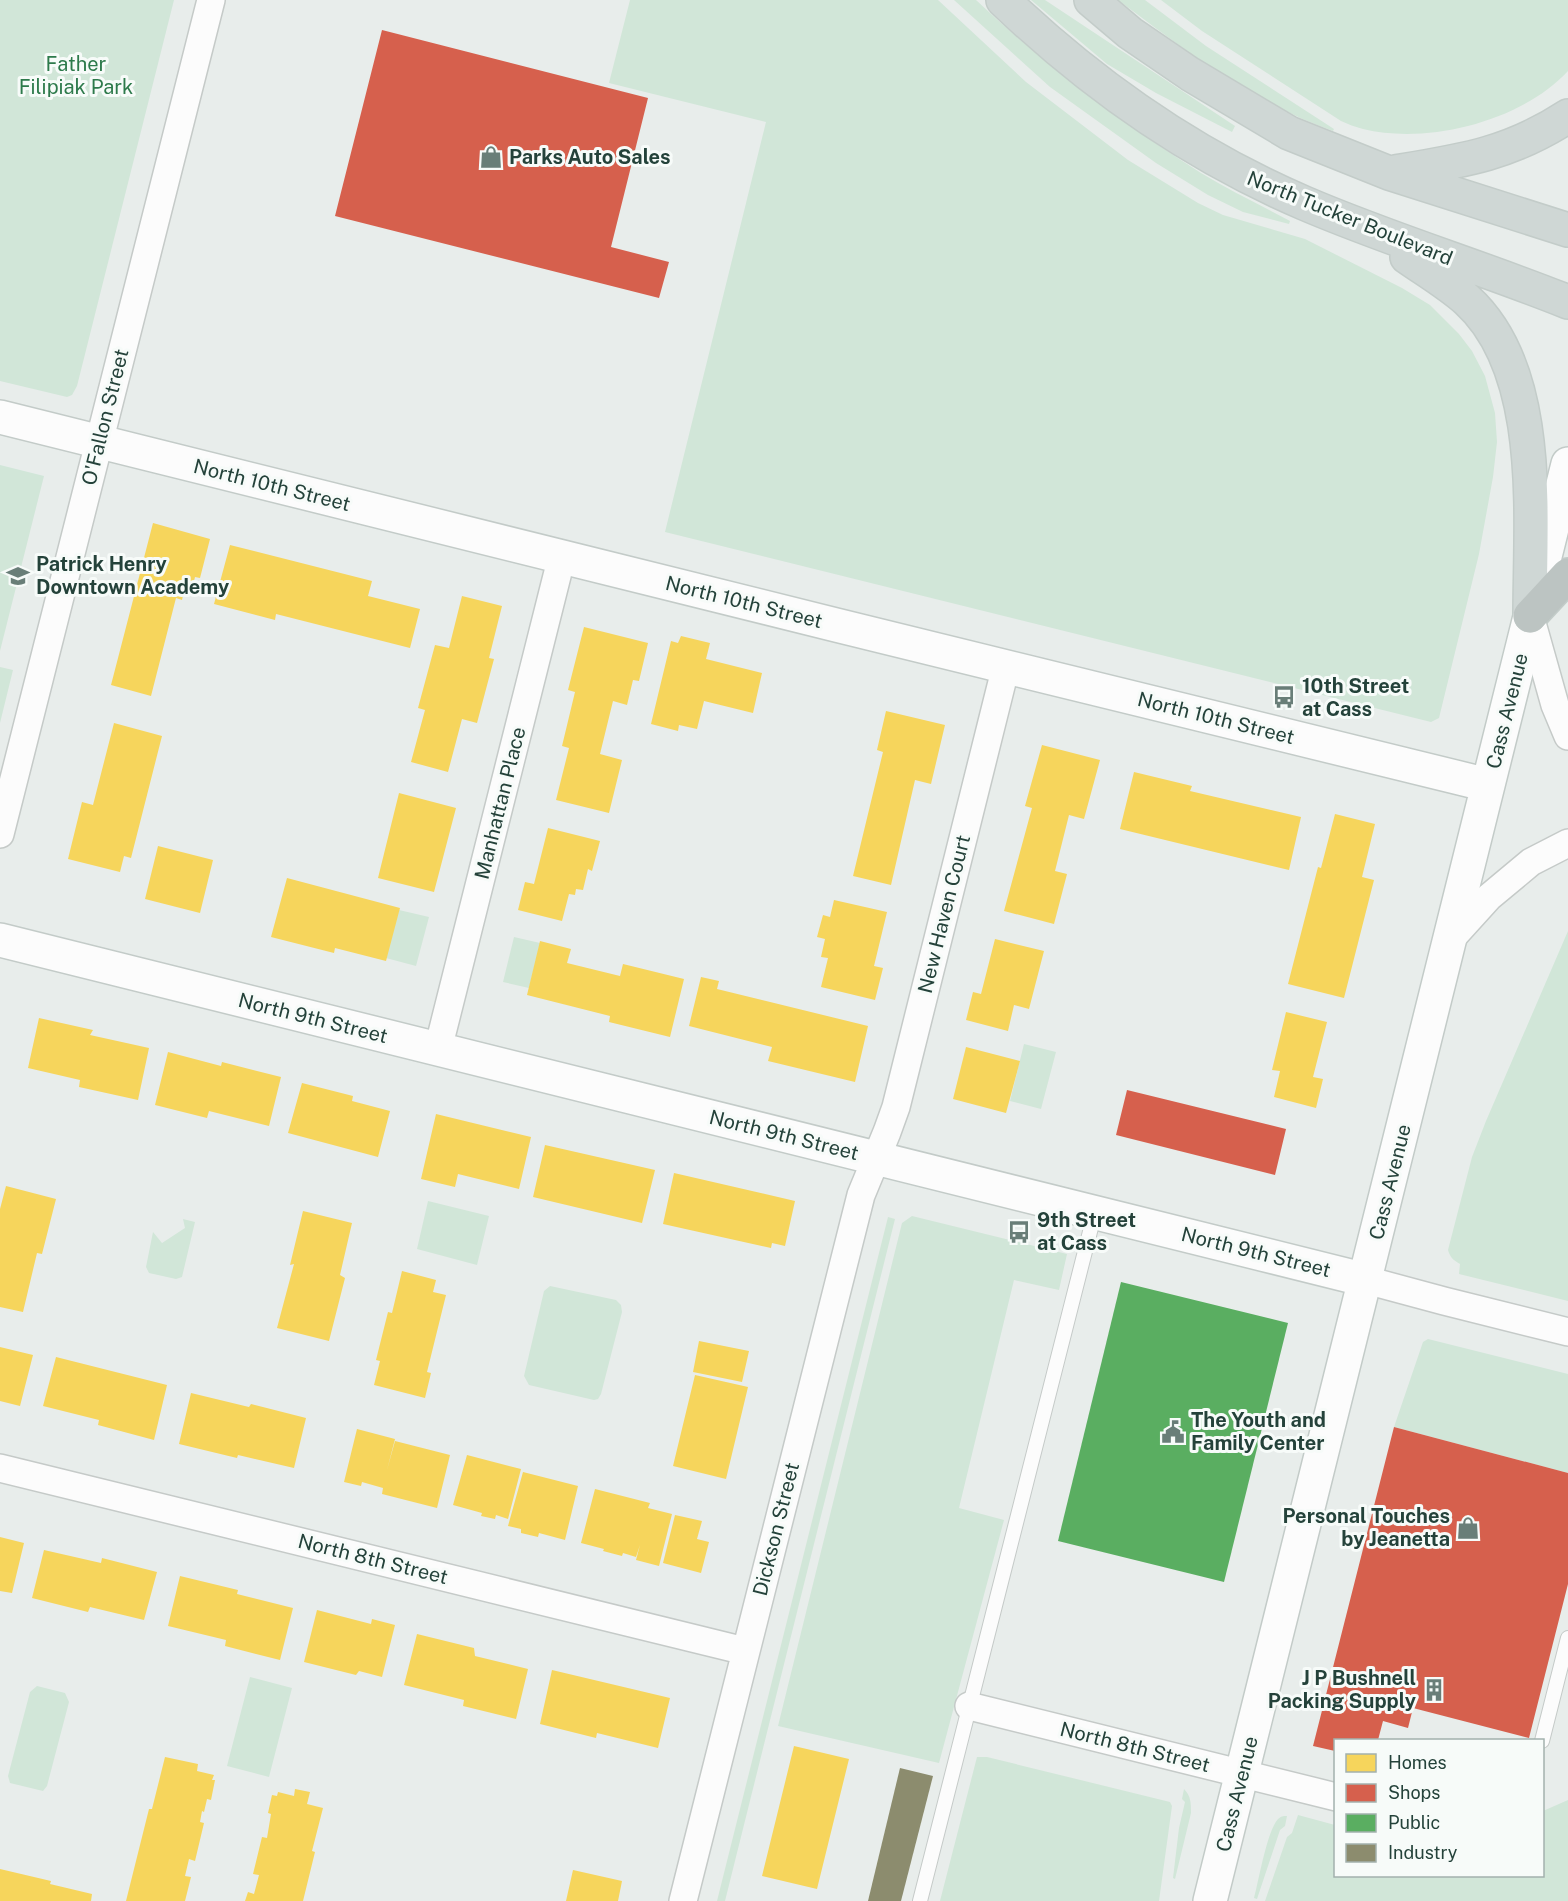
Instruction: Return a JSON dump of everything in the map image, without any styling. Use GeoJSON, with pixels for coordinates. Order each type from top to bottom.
{"type":"FeatureCollection","features":[{"type":"Feature","properties":{"kind":"highway"},"geometry":{"type":"LineString","coordinates":[[1530,616],[1568,575]]}},
{"type":"Feature","properties":{"kind":"main road","name":"North Tucker Boulevard"},"geometry":{"type":"LineString","coordinates":[[1003,0],[1080,68],[1113,93],[1173,133],[1242,173],[1302,202],[1361,226],[1568,302]]}},
{"type":"Feature","properties":{"kind":"main road"},"geometry":{"type":"LineString","coordinates":[[1091,0],[1130,33],[1190,74],[1289,133],[1389,173],[1568,230]]}},
{"type":"Feature","properties":{"kind":"main road"},"geometry":{"type":"LineString","coordinates":[[1389,173],[1474,158],[1508,148],[1539,134],[1568,116]]}},
{"type":"Feature","properties":{"kind":"main road"},"geometry":{"type":"LineString","coordinates":[[1361,226],[1443,281],[1468,301],[1493,333],[1510,364],[1519,392],[1530,478],[1530,616]]}},
{"type":"Feature","properties":{"kind":"street","name":"O'Fallon Street"},"geometry":{"type":"LineString","coordinates":[[0,834],[211,0]]}},
{"type":"Feature","properties":{"kind":"street","name":"North 10th Street"},"geometry":{"type":"LineString","coordinates":[[0,417],[1488,785]]}},
{"type":"Feature","properties":{"kind":"street","name":"Cass Avenue"},"geometry":{"type":"LineString","coordinates":[[1210,1901],[1568,464]]}},
{"type":"Feature","properties":{"kind":"street","name":"Manhattan Place"},"geometry":{"type":"LineString","coordinates":[[438,1049],[562,556]]}},
{"type":"Feature","properties":{"kind":"street"},"geometry":{"type":"LineString","coordinates":[[1530,616],[1555,705],[1568,736]]}},
{"type":"Feature","properties":{"kind":"street","name":"New Haven Court"},"geometry":{"type":"LineString","coordinates":[[876,1159],[896,1107],[1005,666]]}},
{"type":"Feature","properties":{"kind":"street"},"geometry":{"type":"LineString","coordinates":[[1450,940],[1489,897],[1531,862],[1568,843]]}},
{"type":"Feature","properties":{"kind":"street","name":"North 9th Street"},"geometry":{"type":"LineString","coordinates":[[0,940],[1568,1332]]}},
{"type":"Feature","properties":{"kind":"street","name":"Dickson Street"},"geometry":{"type":"LineString","coordinates":[[683,1901],[861,1195],[876,1159]]}},
{"type":"Feature","properties":{"kind":"street","name":"North 8th Street"},"geometry":{"type":"LineString","coordinates":[[0,1468],[746,1651]]}},
{"type":"Feature","properties":{"kind":"street","name":"North 8th Street"},"geometry":{"type":"LineString","coordinates":[[969,1706],[1334,1797]]}},
{"type":"Feature","properties":{"kind":"lane"},"geometry":{"type":"LineString","coordinates":[[920,1901],[1095,1212]]}},
{"type":"Feature","properties":{"kind":"lane"},"geometry":{"type":"LineString","coordinates":[[1543,1739],[1568,1638]]}},
{"type":"Feature","properties":{"kind":"green space","name":"Father Filipiak Park"},"geometry":{"type":"Polygon","coordinates":[[[0,0],[174,0],[77,386],[72,395],[67,397],[0,381],[0,0]]]}},
{"type":"Feature","properties":{"kind":"green space"},"geometry":{"type":"Polygon","coordinates":[[[630,0],[938,0],[1026,82],[1128,160],[1198,203],[1223,215],[1305,239],[1402,288],[1430,305],[1459,334],[1472,351],[1485,376],[1495,413],[1497,442],[1479,554],[1439,718],[1431,722],[665,532],[766,122],[609,83],[630,0]]]}},
{"type":"Feature","properties":{"kind":"green space"},"geometry":{"type":"Polygon","coordinates":[[[954,0],[976,0],[1056,70],[1141,134],[1201,173],[1290,221],[1289,224],[1243,212],[1208,195],[1156,163],[1050,87],[954,0]]]}},
{"type":"Feature","properties":{"kind":"green space"},"geometry":{"type":"Polygon","coordinates":[[[1031,0],[1045,0],[1235,126],[1232,132],[1156,93],[1107,64],[1031,0]]]}},
{"type":"Feature","properties":{"kind":"green space"},"geometry":{"type":"Polygon","coordinates":[[[1118,0],[1145,0],[1206,46],[1334,129],[1333,131],[1275,106],[1247,90],[1194,56],[1118,0]]]}},
{"type":"Feature","properties":{"kind":"green space"},"geometry":{"type":"Polygon","coordinates":[[[1161,0],[1568,0],[1568,71],[1549,89],[1526,103],[1500,116],[1473,125],[1416,134],[1363,129],[1341,121],[1202,31],[1161,0]]]}},
{"type":"Feature","properties":{"kind":"green space"},"geometry":{"type":"Polygon","coordinates":[[[0,465],[44,476],[0,651],[0,465]]]}},
{"type":"Feature","properties":{"kind":"green space"},"geometry":{"type":"Polygon","coordinates":[[[0,667],[13,670],[0,723],[0,667]]]}},
{"type":"Feature","properties":{"kind":"green space"},"geometry":{"type":"Polygon","coordinates":[[[399,910],[429,917],[416,966],[386,958],[399,910]]]}},
{"type":"Feature","properties":{"kind":"green space"},"geometry":{"type":"Polygon","coordinates":[[[1568,931],[1568,1301],[1459,1274],[1460,1264],[1452,1258],[1448,1250],[1472,1157],[1568,931]]]}},
{"type":"Feature","properties":{"kind":"green space"},"geometry":{"type":"Polygon","coordinates":[[[514,937],[540,943],[529,988],[503,982],[514,937]]]}},
{"type":"Feature","properties":{"kind":"green space"},"geometry":{"type":"Polygon","coordinates":[[[1024,1044],[1056,1052],[1041,1109],[1010,1101],[1024,1044]]]}},
{"type":"Feature","properties":{"kind":"green space"},"geometry":{"type":"Polygon","coordinates":[[[428,1201],[489,1216],[477,1265],[417,1249],[428,1201]]]}},
{"type":"Feature","properties":{"kind":"green space"},"geometry":{"type":"Polygon","coordinates":[[[912,1216],[1067,1254],[1059,1290],[1014,1280],[959,1508],[1004,1520],[939,1763],[778,1726],[902,1223],[912,1216]]]}},
{"type":"Feature","properties":{"kind":"green space"},"geometry":{"type":"Polygon","coordinates":[[[888,1217],[895,1219],[725,1901],[717,1901],[888,1217]]]}},
{"type":"Feature","properties":{"kind":"green space"},"geometry":{"type":"Polygon","coordinates":[[[183,1219],[195,1222],[182,1277],[176,1279],[149,1273],[146,1267],[153,1232],[162,1243],[185,1228],[183,1219]]]}},
{"type":"Feature","properties":{"kind":"green space"},"geometry":{"type":"Polygon","coordinates":[[[550,1286],[616,1300],[621,1305],[622,1312],[598,1399],[529,1385],[524,1376],[544,1291],[550,1286]]]}},
{"type":"Feature","properties":{"kind":"green space"},"geometry":{"type":"Polygon","coordinates":[[[1428,1339],[1568,1374],[1568,1473],[1394,1427],[1423,1342],[1428,1339]]]}},
{"type":"Feature","properties":{"kind":"green space"},"geometry":{"type":"Polygon","coordinates":[[[250,1677],[292,1688],[269,1777],[227,1766],[250,1677]]]}},
{"type":"Feature","properties":{"kind":"green space"},"geometry":{"type":"Polygon","coordinates":[[[37,1686],[65,1693],[69,1702],[47,1786],[43,1791],[10,1783],[8,1776],[30,1692],[37,1686]]]}},
{"type":"Feature","properties":{"kind":"green space"},"geometry":{"type":"Polygon","coordinates":[[[977,1757],[987,1757],[1170,1802],[1172,1806],[1159,1901],[940,1901],[977,1757]]]}},
{"type":"Feature","properties":{"kind":"green space"},"geometry":{"type":"Polygon","coordinates":[[[1184,1789],[1190,1800],[1191,1813],[1175,1879],[1173,1878],[1179,1828],[1185,1802],[1182,1799],[1184,1789]]]}},
{"type":"Feature","properties":{"kind":"green space"},"geometry":{"type":"Polygon","coordinates":[[[1568,1800],[1568,1901],[1265,1901],[1287,1837],[1292,1833],[1298,1815],[1334,1825],[1334,1877],[1544,1877],[1544,1811],[1568,1800]]]}},
{"type":"Feature","properties":{"kind":"green space"},"geometry":{"type":"Polygon","coordinates":[[[1287,1816],[1285,1826],[1280,1830],[1257,1899],[1254,1898],[1270,1834],[1278,1819],[1287,1816]]]}},
{"type":"Feature","properties":{"kind":"building: Homes"},"geometry":{"type":"Polygon","coordinates":[[[153,523],[210,539],[200,578],[195,577],[191,593],[184,591],[182,600],[176,598],[151,696],[111,685],[153,523]]]}},
{"type":"Feature","properties":{"kind":"building: Homes"},"geometry":{"type":"Polygon","coordinates":[[[230,545],[372,581],[368,596],[420,609],[410,648],[276,614],[275,620],[214,604],[230,545]]]}},
{"type":"Feature","properties":{"kind":"building: Homes"},"geometry":{"type":"Polygon","coordinates":[[[462,596],[502,606],[489,658],[494,659],[477,723],[462,719],[448,772],[411,762],[425,710],[418,708],[435,645],[449,648],[462,596]]]}},
{"type":"Feature","properties":{"kind":"building: Homes"},"geometry":{"type":"Polygon","coordinates":[[[584,627],[648,643],[639,681],[633,680],[627,705],[613,701],[600,754],[622,760],[609,813],[556,800],[569,748],[562,746],[575,692],[568,690],[584,627]]]}},
{"type":"Feature","properties":{"kind":"building: Homes"},"geometry":{"type":"Polygon","coordinates":[[[681,636],[710,643],[706,659],[762,673],[753,713],[704,701],[697,729],[679,725],[678,731],[651,724],[671,641],[678,643],[681,636]]]}},
{"type":"Feature","properties":{"kind":"building: Homes"},"geometry":{"type":"Polygon","coordinates":[[[886,711],[945,725],[931,784],[915,780],[891,885],[853,876],[883,752],[877,750],[886,711]]]}},
{"type":"Feature","properties":{"kind":"building: Homes"},"geometry":{"type":"Polygon","coordinates":[[[114,723],[162,736],[131,858],[124,856],[120,872],[68,859],[82,802],[93,805],[114,723]]]}},
{"type":"Feature","properties":{"kind":"building: Homes"},"geometry":{"type":"Polygon","coordinates":[[[1042,745],[1100,760],[1084,819],[1069,815],[1055,871],[1067,874],[1054,924],[1004,911],[1032,808],[1025,806],[1042,745]]]}},
{"type":"Feature","properties":{"kind":"building: Homes"},"geometry":{"type":"Polygon","coordinates":[[[1134,772],[1192,786],[1190,791],[1301,817],[1289,870],[1120,829],[1134,772]]]}},
{"type":"Feature","properties":{"kind":"building: Homes"},"geometry":{"type":"Polygon","coordinates":[[[399,793],[456,808],[434,892],[378,878],[399,793]]]}},
{"type":"Feature","properties":{"kind":"building: Homes"},"geometry":{"type":"Polygon","coordinates":[[[1335,814],[1375,824],[1362,877],[1374,880],[1344,998],[1288,984],[1318,867],[1321,868],[1335,814]]]}},
{"type":"Feature","properties":{"kind":"building: Homes"},"geometry":{"type":"Polygon","coordinates":[[[548,828],[600,841],[592,871],[588,869],[583,890],[576,889],[575,895],[569,894],[562,921],[518,910],[525,882],[534,884],[548,828]]]}},
{"type":"Feature","properties":{"kind":"building: Homes"},"geometry":{"type":"Polygon","coordinates":[[[158,846],[213,860],[200,913],[145,899],[158,846]]]}},
{"type":"Feature","properties":{"kind":"building: Homes"},"geometry":{"type":"Polygon","coordinates":[[[287,878],[400,908],[386,961],[335,948],[334,953],[271,937],[287,878]]]}},
{"type":"Feature","properties":{"kind":"building: Homes"},"geometry":{"type":"Polygon","coordinates":[[[834,900],[887,912],[874,966],[883,968],[875,1000],[821,987],[828,958],[821,957],[825,939],[817,937],[823,915],[830,917],[834,900]]]}},
{"type":"Feature","properties":{"kind":"building: Homes"},"geometry":{"type":"Polygon","coordinates":[[[995,939],[1044,951],[1029,1009],[1014,1005],[1008,1031],[966,1020],[973,992],[981,994],[995,939]]]}},
{"type":"Feature","properties":{"kind":"building: Homes"},"geometry":{"type":"Polygon","coordinates":[[[540,941],[571,949],[567,963],[620,976],[623,964],[684,979],[670,1037],[609,1022],[610,1016],[527,995],[540,941]]]}},
{"type":"Feature","properties":{"kind":"building: Homes"},"geometry":{"type":"Polygon","coordinates":[[[701,977],[719,981],[717,989],[868,1026],[855,1082],[768,1061],[772,1047],[689,1026],[701,977]]]}},
{"type":"Feature","properties":{"kind":"building: Homes"},"geometry":{"type":"Polygon","coordinates":[[[1286,1012],[1327,1022],[1313,1077],[1323,1079],[1316,1108],[1274,1097],[1280,1071],[1272,1070],[1286,1012]]]}},
{"type":"Feature","properties":{"kind":"building: Homes"},"geometry":{"type":"Polygon","coordinates":[[[39,1018],[93,1030],[90,1035],[149,1048],[138,1100],[79,1087],[80,1080],[28,1068],[39,1018]]]}},
{"type":"Feature","properties":{"kind":"building: Homes"},"geometry":{"type":"Polygon","coordinates":[[[966,1047],[1020,1061],[1006,1113],[953,1099],[966,1047]]]}},
{"type":"Feature","properties":{"kind":"building: Homes"},"geometry":{"type":"Polygon","coordinates":[[[168,1052],[221,1066],[222,1062],[281,1077],[269,1126],[209,1111],[207,1118],[155,1105],[168,1052]]]}},
{"type":"Feature","properties":{"kind":"building: Homes"},"geometry":{"type":"Polygon","coordinates":[[[302,1083],[353,1096],[352,1101],[390,1111],[378,1157],[288,1133],[302,1083]]]}},
{"type":"Feature","properties":{"kind":"building: Homes"},"geometry":{"type":"Polygon","coordinates":[[[436,1114],[531,1137],[519,1189],[458,1174],[455,1187],[421,1179],[436,1114]]]}},
{"type":"Feature","properties":{"kind":"building: Homes"},"geometry":{"type":"Polygon","coordinates":[[[545,1145],[655,1170],[642,1223],[533,1197],[545,1145]]]}},
{"type":"Feature","properties":{"kind":"building: Homes"},"geometry":{"type":"Polygon","coordinates":[[[674,1173],[795,1201],[785,1246],[772,1243],[771,1248],[663,1224],[674,1173]]]}},
{"type":"Feature","properties":{"kind":"building: Homes"},"geometry":{"type":"Polygon","coordinates":[[[6,1186],[56,1199],[42,1254],[37,1253],[23,1312],[0,1307],[0,1209],[6,1186]]]}},
{"type":"Feature","properties":{"kind":"building: Homes"},"geometry":{"type":"Polygon","coordinates":[[[303,1211],[352,1223],[340,1275],[345,1278],[329,1341],[277,1328],[294,1264],[290,1265],[303,1211]]]}},
{"type":"Feature","properties":{"kind":"building: Homes"},"geometry":{"type":"Polygon","coordinates":[[[402,1271],[436,1280],[433,1292],[446,1295],[427,1372],[431,1373],[425,1398],[374,1385],[380,1361],[376,1360],[388,1312],[392,1313],[402,1271]]]}},
{"type":"Feature","properties":{"kind":"building: Homes"},"geometry":{"type":"Polygon","coordinates":[[[699,1341],[749,1351],[742,1382],[693,1372],[699,1341]]]}},
{"type":"Feature","properties":{"kind":"building: Homes"},"geometry":{"type":"Polygon","coordinates":[[[0,1347],[33,1355],[20,1406],[0,1401],[0,1347]]]}},
{"type":"Feature","properties":{"kind":"building: Homes"},"geometry":{"type":"Polygon","coordinates":[[[56,1357],[167,1385],[154,1440],[98,1425],[99,1420],[43,1406],[56,1357]]]}},
{"type":"Feature","properties":{"kind":"building: Homes"},"geometry":{"type":"Polygon","coordinates":[[[695,1375],[748,1387],[726,1479],[673,1466],[695,1375]]]}},
{"type":"Feature","properties":{"kind":"building: Homes"},"geometry":{"type":"Polygon","coordinates":[[[191,1393],[249,1407],[251,1404],[306,1418],[294,1468],[238,1455],[237,1458],[179,1444],[191,1393]]]}},
{"type":"Feature","properties":{"kind":"building: Homes"},"geometry":{"type":"Polygon","coordinates":[[[357,1429],[395,1439],[387,1470],[395,1441],[450,1455],[437,1508],[382,1494],[383,1488],[362,1482],[361,1486],[344,1482],[357,1429]]]}},
{"type":"Feature","properties":{"kind":"building: Homes"},"geometry":{"type":"Polygon","coordinates":[[[467,1455],[521,1469],[508,1519],[496,1515],[495,1519],[481,1516],[482,1513],[453,1505],[467,1455]]]}},
{"type":"Feature","properties":{"kind":"building: Homes"},"geometry":{"type":"Polygon","coordinates":[[[523,1472],[578,1486],[565,1540],[539,1533],[538,1537],[521,1533],[521,1529],[508,1526],[523,1472]]]}},
{"type":"Feature","properties":{"kind":"building: Homes"},"geometry":{"type":"Polygon","coordinates":[[[595,1489],[650,1503],[648,1508],[672,1514],[659,1566],[636,1560],[640,1545],[636,1557],[623,1553],[622,1556],[581,1543],[595,1489]]]}},
{"type":"Feature","properties":{"kind":"building: Homes"},"geometry":{"type":"Polygon","coordinates":[[[675,1515],[702,1521],[697,1539],[709,1542],[701,1573],[663,1563],[675,1515]]]}},
{"type":"Feature","properties":{"kind":"building: Homes"},"geometry":{"type":"Polygon","coordinates":[[[0,1537],[24,1543],[12,1593],[0,1591],[0,1537]]]}},
{"type":"Feature","properties":{"kind":"building: Homes"},"geometry":{"type":"Polygon","coordinates":[[[44,1550],[101,1563],[102,1558],[157,1572],[144,1620],[90,1607],[88,1612],[32,1598],[44,1550]]]}},
{"type":"Feature","properties":{"kind":"building: Homes"},"geometry":{"type":"Polygon","coordinates":[[[180,1576],[238,1590],[237,1594],[293,1608],[280,1660],[225,1646],[226,1640],[168,1626],[180,1576]]]}},
{"type":"Feature","properties":{"kind":"building: Homes"},"geometry":{"type":"Polygon","coordinates":[[[317,1610],[371,1624],[372,1619],[395,1625],[382,1677],[359,1671],[356,1675],[304,1662],[317,1610]]]}},
{"type":"Feature","properties":{"kind":"building: Homes"},"geometry":{"type":"Polygon","coordinates":[[[417,1634],[474,1648],[475,1656],[528,1669],[516,1719],[463,1706],[464,1700],[404,1685],[417,1634]]]}},
{"type":"Feature","properties":{"kind":"building: Homes"},"geometry":{"type":"Polygon","coordinates":[[[552,1670],[670,1698],[658,1748],[597,1733],[596,1738],[540,1724],[552,1670]]]}},
{"type":"Feature","properties":{"kind":"building: Homes"},"geometry":{"type":"Polygon","coordinates":[[[794,1746],[849,1759],[817,1889],[762,1876],[794,1746]]]}},
{"type":"Feature","properties":{"kind":"building: Homes"},"geometry":{"type":"Polygon","coordinates":[[[165,1757],[198,1764],[197,1771],[214,1775],[212,1780],[215,1780],[211,1800],[207,1799],[204,1812],[202,1811],[200,1822],[204,1823],[195,1861],[189,1859],[185,1876],[191,1877],[185,1901],[126,1901],[149,1809],[152,1809],[165,1757]]]}},
{"type":"Feature","properties":{"kind":"building: Homes"},"geometry":{"type":"Polygon","coordinates":[[[295,1789],[310,1792],[307,1804],[323,1808],[303,1901],[245,1901],[248,1892],[254,1894],[259,1875],[253,1874],[262,1837],[267,1838],[271,1814],[268,1813],[272,1795],[277,1796],[278,1792],[294,1796],[295,1789]]]}},
{"type":"Feature","properties":{"kind":"building: Homes"},"geometry":{"type":"Polygon","coordinates":[[[0,1869],[92,1894],[91,1901],[0,1901],[0,1869]]]}},
{"type":"Feature","properties":{"kind":"building: Homes"},"geometry":{"type":"Polygon","coordinates":[[[573,1870],[622,1881],[618,1901],[566,1901],[573,1870]]]}},
{"type":"Feature","properties":{"kind":"building: Shops","name":"Parks Auto Sales"},"geometry":{"type":"Polygon","coordinates":[[[382,30],[648,98],[611,247],[669,262],[659,298],[335,216],[382,30]]]}},
{"type":"Feature","properties":{"kind":"building: Shops"},"geometry":{"type":"Polygon","coordinates":[[[1127,1090],[1286,1129],[1275,1175],[1116,1135],[1127,1090]]]}},
{"type":"Feature","properties":{"kind":"building: Shops","name":"Personal Touches by Jeanetta"},"geometry":{"type":"Polygon","coordinates":[[[1394,1427],[1568,1473],[1568,1584],[1529,1738],[1413,1708],[1408,1728],[1383,1721],[1378,1739],[1334,1739],[1334,1751],[1313,1746],[1394,1427]]]}},
{"type":"Feature","properties":{"kind":"building: Public","name":"The Youth and Family Center"},"geometry":{"type":"Polygon","coordinates":[[[1121,1282],[1288,1323],[1224,1582],[1058,1541],[1121,1282]]]}},
{"type":"Feature","properties":{"kind":"building: Industry"},"geometry":{"type":"Polygon","coordinates":[[[900,1768],[933,1776],[901,1901],[868,1901],[900,1768]]]}},
{"type":"Feature","properties":{"kind":"place","name":"Parks Auto Sales"},"geometry":{"type":"Point","coordinates":[491,157]}},
{"type":"Feature","properties":{"kind":"place","name":"Patrick Henry Downtown Academy"},"geometry":{"type":"Point","coordinates":[18,576]}},
{"type":"Feature","properties":{"kind":"place","name":"10th Street at Cass"},"geometry":{"type":"Point","coordinates":[1284,697]}},
{"type":"Feature","properties":{"kind":"place","name":"9th Street at Cass"},"geometry":{"type":"Point","coordinates":[1019,1232]}},
{"type":"Feature","properties":{"kind":"place","name":"The Youth and Family Center"},"geometry":{"type":"Point","coordinates":[1173,1432]}},
{"type":"Feature","properties":{"kind":"place","name":"Personal Touches by Jeanetta"},"geometry":{"type":"Point","coordinates":[1468,1528]}},
{"type":"Feature","properties":{"kind":"place","name":"J P Bushnell Packing Supply"},"geometry":{"type":"Point","coordinates":[1434,1690]}}]}
